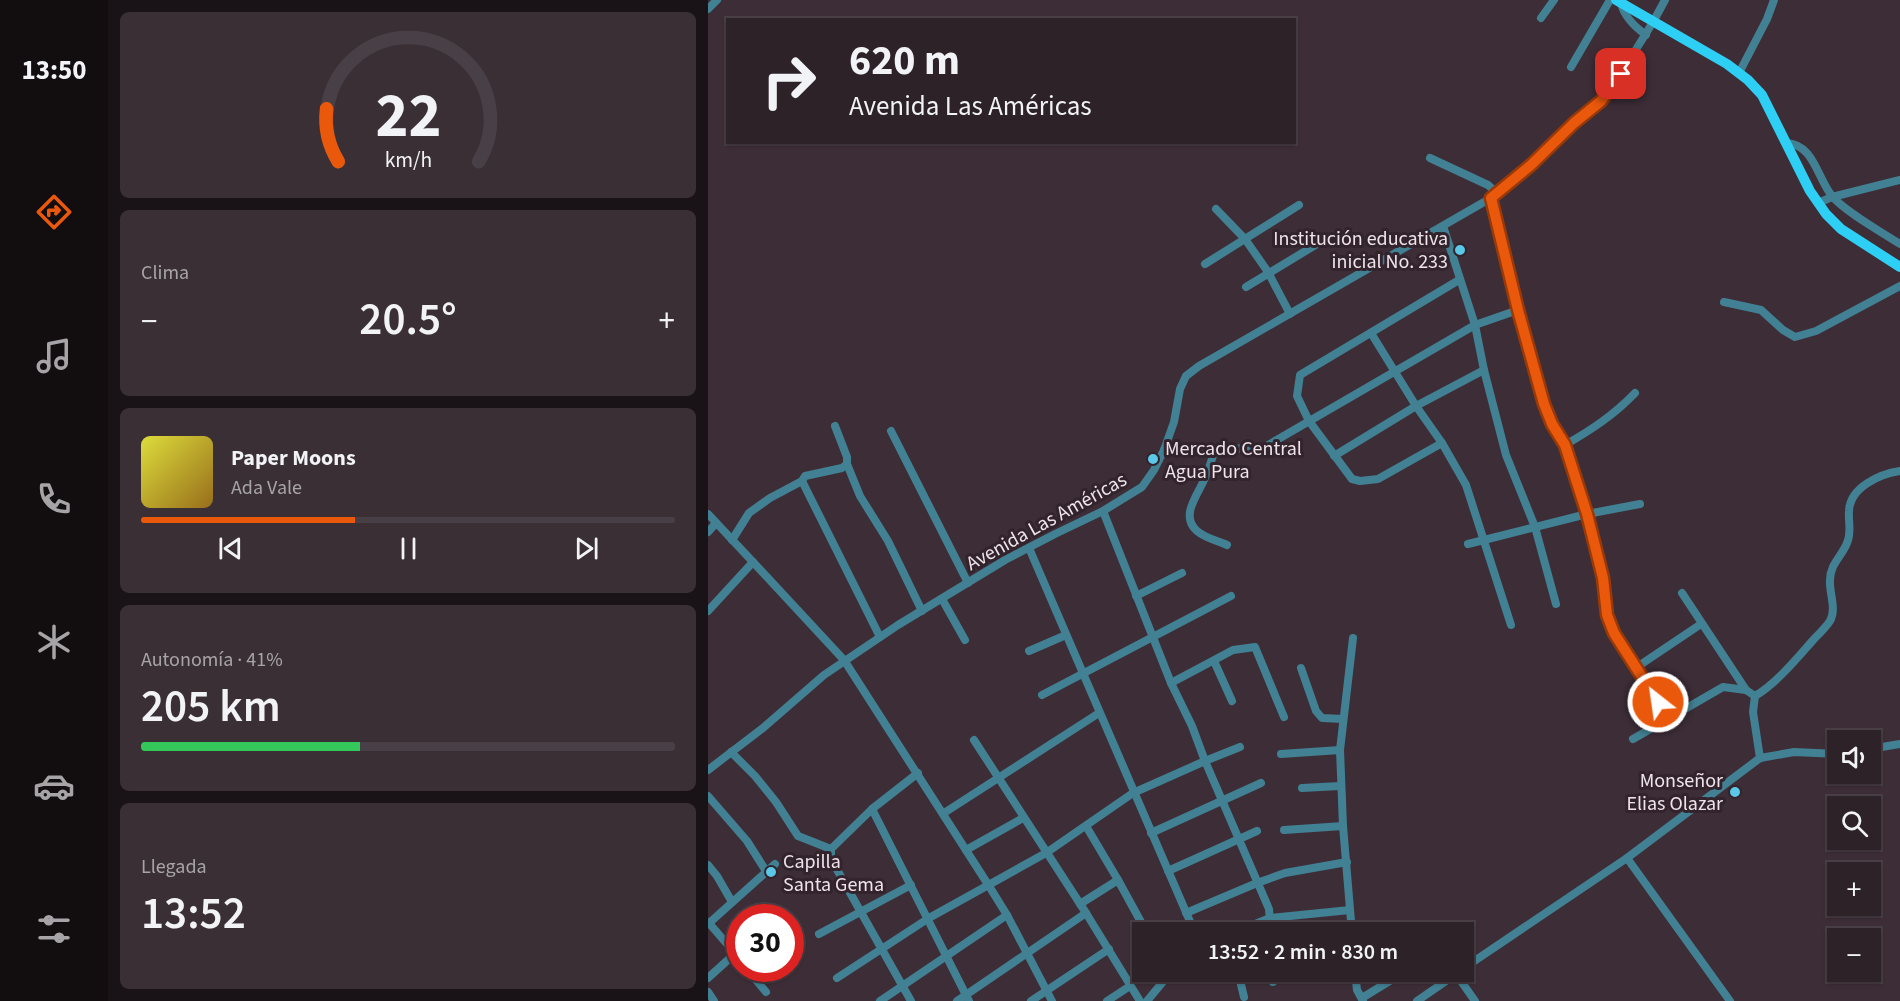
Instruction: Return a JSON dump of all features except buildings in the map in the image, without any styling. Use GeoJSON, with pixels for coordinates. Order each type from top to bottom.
{"type":"FeatureCollection","features":[{"type":"Feature","properties":{"kind":"main road"},"geometry":{"type":"LineString","coordinates":[[1616,1],[1739,73],[1762,95],[1809,191],[1818,203],[1841,229],[1900,267]]}},
{"type":"Feature","properties":{"kind":"street"},"geometry":{"type":"LineString","coordinates":[[708,9],[717,0]]}},
{"type":"Feature","properties":{"kind":"street"},"geometry":{"type":"LineString","coordinates":[[1541,18],[1554,0]]}},
{"type":"Feature","properties":{"kind":"street","name":"Avenida Las Américas"},"geometry":{"type":"LineString","coordinates":[[708,770],[844,660],[968,583],[1029,548],[1103,511],[1142,487],[1164,450],[1174,422],[1180,389],[1186,376],[1199,366],[1494,196],[1609,93],[1665,0]]}},
{"type":"Feature","properties":{"kind":"street"},"geometry":{"type":"LineString","coordinates":[[1739,73],[1767,19],[1774,0]]}},
{"type":"Feature","properties":{"kind":"street"},"geometry":{"type":"LineString","coordinates":[[1571,67],[1616,1],[1625,15],[1646,35]]}},
{"type":"Feature","properties":{"kind":"street"},"geometry":{"type":"LineString","coordinates":[[1786,143],[1795,144],[1806,151],[1832,196],[1900,244]]}},
{"type":"Feature","properties":{"kind":"street"},"geometry":{"type":"LineString","coordinates":[[1430,158],[1488,185],[1494,196],[1518,310],[1544,404],[1552,424],[1565,445],[1587,514],[1603,578],[1607,615],[1614,633],[1669,717]]}},
{"type":"Feature","properties":{"kind":"street"},"geometry":{"type":"LineString","coordinates":[[1818,203],[1832,196],[1899,183]]}},
{"type":"Feature","properties":{"kind":"street"},"geometry":{"type":"LineString","coordinates":[[1204,264],[1299,205]]}},
{"type":"Feature","properties":{"kind":"street"},"geometry":{"type":"LineString","coordinates":[[1215,209],[1245,239],[1268,273],[1290,314]]}},
{"type":"Feature","properties":{"kind":"street"},"geometry":{"type":"LineString","coordinates":[[1443,226],[1475,325],[1506,455],[1535,527],[1556,604]]}},
{"type":"Feature","properties":{"kind":"street"},"geometry":{"type":"LineString","coordinates":[[1246,287],[1327,238]]}},
{"type":"Feature","properties":{"kind":"street"},"geometry":{"type":"LineString","coordinates":[[1443,443],[1374,480],[1352,478],[1309,421],[1297,396],[1300,375],[1459,280]]}},
{"type":"Feature","properties":{"kind":"street"},"geometry":{"type":"LineString","coordinates":[[1724,302],[1761,310],[1795,337],[1816,331],[1900,286]]}},
{"type":"Feature","properties":{"kind":"street"},"geometry":{"type":"LineString","coordinates":[[1164,450],[1263,448],[1475,325],[1518,310]]}},
{"type":"Feature","properties":{"kind":"street"},"geometry":{"type":"LineString","coordinates":[[1371,333],[1416,406],[1443,443],[1466,485],[1511,625]]}},
{"type":"Feature","properties":{"kind":"street"},"geometry":{"type":"LineString","coordinates":[[1334,456],[1416,406],[1484,370]]}},
{"type":"Feature","properties":{"kind":"street"},"geometry":{"type":"LineString","coordinates":[[1565,445],[1622,408],[1635,393]]}},
{"type":"Feature","properties":{"kind":"street"},"geometry":{"type":"LineString","coordinates":[[835,426],[860,496],[888,541],[922,611]]}},
{"type":"Feature","properties":{"kind":"street"},"geometry":{"type":"LineString","coordinates":[[891,431],[968,583]]}},
{"type":"Feature","properties":{"kind":"street"},"geometry":{"type":"LineString","coordinates":[[1215,449],[1204,480],[1193,499],[1190,509],[1191,520],[1196,531],[1227,545]]}},
{"type":"Feature","properties":{"kind":"street"},"geometry":{"type":"LineString","coordinates":[[732,540],[748,513],[770,498],[802,481],[805,476],[842,468],[847,464]]}},
{"type":"Feature","properties":{"kind":"street"},"geometry":{"type":"LineString","coordinates":[[1760,758],[1755,729],[1755,696],[1791,664],[1829,622],[1833,608],[1830,574],[1850,535],[1849,511],[1854,495],[1882,475],[1900,471]]}},
{"type":"Feature","properties":{"kind":"street"},"geometry":{"type":"LineString","coordinates":[[802,481],[880,637]]}},
{"type":"Feature","properties":{"kind":"street"},"geometry":{"type":"LineString","coordinates":[[1468,544],[1587,514],[1640,504]]}},
{"type":"Feature","properties":{"kind":"street"},"geometry":{"type":"LineString","coordinates":[[1103,511],[1170,683],[1192,726],[1269,909],[1270,922]]}},
{"type":"Feature","properties":{"kind":"street"},"geometry":{"type":"LineString","coordinates":[[708,514],[844,660],[944,813],[1007,915],[1052,1001]]}},
{"type":"Feature","properties":{"kind":"street"},"geometry":{"type":"LineString","coordinates":[[708,532],[716,523]]}},
{"type":"Feature","properties":{"kind":"street"},"geometry":{"type":"LineString","coordinates":[[1029,548],[1190,922]]}},
{"type":"Feature","properties":{"kind":"street"},"geometry":{"type":"LineString","coordinates":[[708,611],[753,562]]}},
{"type":"Feature","properties":{"kind":"street"},"geometry":{"type":"LineString","coordinates":[[1136,596],[1182,573]]}},
{"type":"Feature","properties":{"kind":"street"},"geometry":{"type":"LineString","coordinates":[[1682,593],[1746,690],[1755,696]]}},
{"type":"Feature","properties":{"kind":"street"},"geometry":{"type":"LineString","coordinates":[[1042,695],[1231,596]]}},
{"type":"Feature","properties":{"kind":"street"},"geometry":{"type":"LineString","coordinates":[[942,599],[965,640]]}},
{"type":"Feature","properties":{"kind":"street"},"geometry":{"type":"LineString","coordinates":[[1637,667],[1701,624]]}},
{"type":"Feature","properties":{"kind":"street"},"geometry":{"type":"LineString","coordinates":[[1029,651],[1066,635]]}},
{"type":"Feature","properties":{"kind":"street"},"geometry":{"type":"LineString","coordinates":[[1351,922],[1343,826],[1340,750],[1353,638]]}},
{"type":"Feature","properties":{"kind":"street"},"geometry":{"type":"LineString","coordinates":[[1170,683],[1233,650],[1255,647],[1284,717]]}},
{"type":"Feature","properties":{"kind":"street"},"geometry":{"type":"LineString","coordinates":[[1214,661],[1232,701]]}},
{"type":"Feature","properties":{"kind":"street"},"geometry":{"type":"LineString","coordinates":[[1301,668],[1316,711],[1322,718],[1343,719]]}},
{"type":"Feature","properties":{"kind":"street"},"geometry":{"type":"LineString","coordinates":[[1633,739],[1723,687],[1746,690]]}},
{"type":"Feature","properties":{"kind":"street"},"geometry":{"type":"LineString","coordinates":[[944,813],[1099,712]]}},
{"type":"Feature","properties":{"kind":"street"},"geometry":{"type":"LineString","coordinates":[[974,740],[1140,1001]]}},
{"type":"Feature","properties":{"kind":"street"},"geometry":{"type":"LineString","coordinates":[[1881,747],[1900,744]]}},
{"type":"Feature","properties":{"kind":"street"},"geometry":{"type":"LineString","coordinates":[[837,978],[929,918],[1046,853],[1133,793],[1205,760],[1240,747]]}},
{"type":"Feature","properties":{"kind":"street"},"geometry":{"type":"LineString","coordinates":[[1281,754],[1340,750]]}},
{"type":"Feature","properties":{"kind":"street"},"geometry":{"type":"LineString","coordinates":[[731,752],[776,802],[798,836],[831,849]]}},
{"type":"Feature","properties":{"kind":"street"},"geometry":{"type":"LineString","coordinates":[[1474,961],[1628,858],[1760,758],[1794,752],[1827,754]]}},
{"type":"Feature","properties":{"kind":"street"},"geometry":{"type":"LineString","coordinates":[[911,1001],[831,859],[831,849],[872,809],[918,773]]}},
{"type":"Feature","properties":{"kind":"street"},"geometry":{"type":"LineString","coordinates":[[1151,833],[1261,783]]}},
{"type":"Feature","properties":{"kind":"street"},"geometry":{"type":"LineString","coordinates":[[1302,788],[1341,786]]}},
{"type":"Feature","properties":{"kind":"street"},"geometry":{"type":"LineString","coordinates":[[708,796],[747,841],[766,871]]}},
{"type":"Feature","properties":{"kind":"street"},"geometry":{"type":"LineString","coordinates":[[872,809],[968,998]]}},
{"type":"Feature","properties":{"kind":"street"},"geometry":{"type":"LineString","coordinates":[[966,850],[1023,818]]}},
{"type":"Feature","properties":{"kind":"street"},"geometry":{"type":"LineString","coordinates":[[1086,826],[1141,922]]}},
{"type":"Feature","properties":{"kind":"street"},"geometry":{"type":"LineString","coordinates":[[1284,830],[1343,826]]}},
{"type":"Feature","properties":{"kind":"street"},"geometry":{"type":"LineString","coordinates":[[1168,871],[1257,831]]}},
{"type":"Feature","properties":{"kind":"street"},"geometry":{"type":"LineString","coordinates":[[1628,858],[1730,1001]]}},
{"type":"Feature","properties":{"kind":"street"},"geometry":{"type":"LineString","coordinates":[[1186,913],[1285,873],[1347,861]]}},
{"type":"Feature","properties":{"kind":"street"},"geometry":{"type":"LineString","coordinates":[[726,942],[709,924],[775,864]]}},
{"type":"Feature","properties":{"kind":"street"},"geometry":{"type":"LineString","coordinates":[[708,865],[732,902]]}},
{"type":"Feature","properties":{"kind":"street"},"geometry":{"type":"LineString","coordinates":[[1080,904],[1118,880]]}},
{"type":"Feature","properties":{"kind":"street"},"geometry":{"type":"LineString","coordinates":[[819,934],[911,885]]}},
{"type":"Feature","properties":{"kind":"street"},"geometry":{"type":"LineString","coordinates":[[1260,922],[1270,918],[1350,910]]}},
{"type":"Feature","properties":{"kind":"street"},"geometry":{"type":"LineString","coordinates":[[957,1001],[968,998],[1026,953],[1086,913]]}},
{"type":"Feature","properties":{"kind":"street"},"geometry":{"type":"LineString","coordinates":[[880,1001],[1007,915]]}},
{"type":"Feature","properties":{"kind":"street"},"geometry":{"type":"LineString","coordinates":[[1031,1001],[1109,949]]}},
{"type":"Feature","properties":{"kind":"street"},"geometry":{"type":"LineString","coordinates":[[708,978],[726,964]]}},
{"type":"Feature","properties":{"kind":"street"},"geometry":{"type":"LineString","coordinates":[[758,982],[766,992]]}},
{"type":"Feature","properties":{"kind":"street"},"geometry":{"type":"LineString","coordinates":[[1147,1001],[1162,982]]}},
{"type":"Feature","properties":{"kind":"street"},"geometry":{"type":"LineString","coordinates":[[1240,982],[1244,997]]}},
{"type":"Feature","properties":{"kind":"street"},"geometry":{"type":"LineString","coordinates":[[1356,982],[1357,990],[1363,1000],[1389,982]]}},
{"type":"Feature","properties":{"kind":"street"},"geometry":{"type":"LineString","coordinates":[[1417,1001],[1444,982]]}},
{"type":"Feature","properties":{"kind":"street"},"geometry":{"type":"LineString","coordinates":[[1466,982],[1475,1001]]}},
{"type":"Feature","properties":{"kind":"street"},"geometry":{"type":"LineString","coordinates":[[1107,1001],[1130,986]]}},
{"type":"Feature","properties":{"kind":"street"},"geometry":{"type":"LineString","coordinates":[[708,992],[714,1001]]}},
{"type":"Feature","properties":{"kind":"place","name":"Institución educativa inicial No. 233"},"geometry":{"type":"Point","coordinates":[1460,250]}},
{"type":"Feature","properties":{"kind":"place","name":"Mercado Central Agua Pura"},"geometry":{"type":"Point","coordinates":[1153,459]}},
{"type":"Feature","properties":{"kind":"place","name":"Monseñor Elias Olazar"},"geometry":{"type":"Point","coordinates":[1735,792]}},
{"type":"Feature","properties":{"kind":"place","name":"Capilla Santa Gema"},"geometry":{"type":"Point","coordinates":[771,872]}},
{"type":"Feature","properties":{"kind":"route"},"geometry":{"type":"LineString","coordinates":[[1621,74],[1601,101],[1491,198],[1544,404],[1552,424],[1565,445],[1587,514],[1603,578],[1607,615],[1614,633],[1642,673],[1658,702]]}}]}
